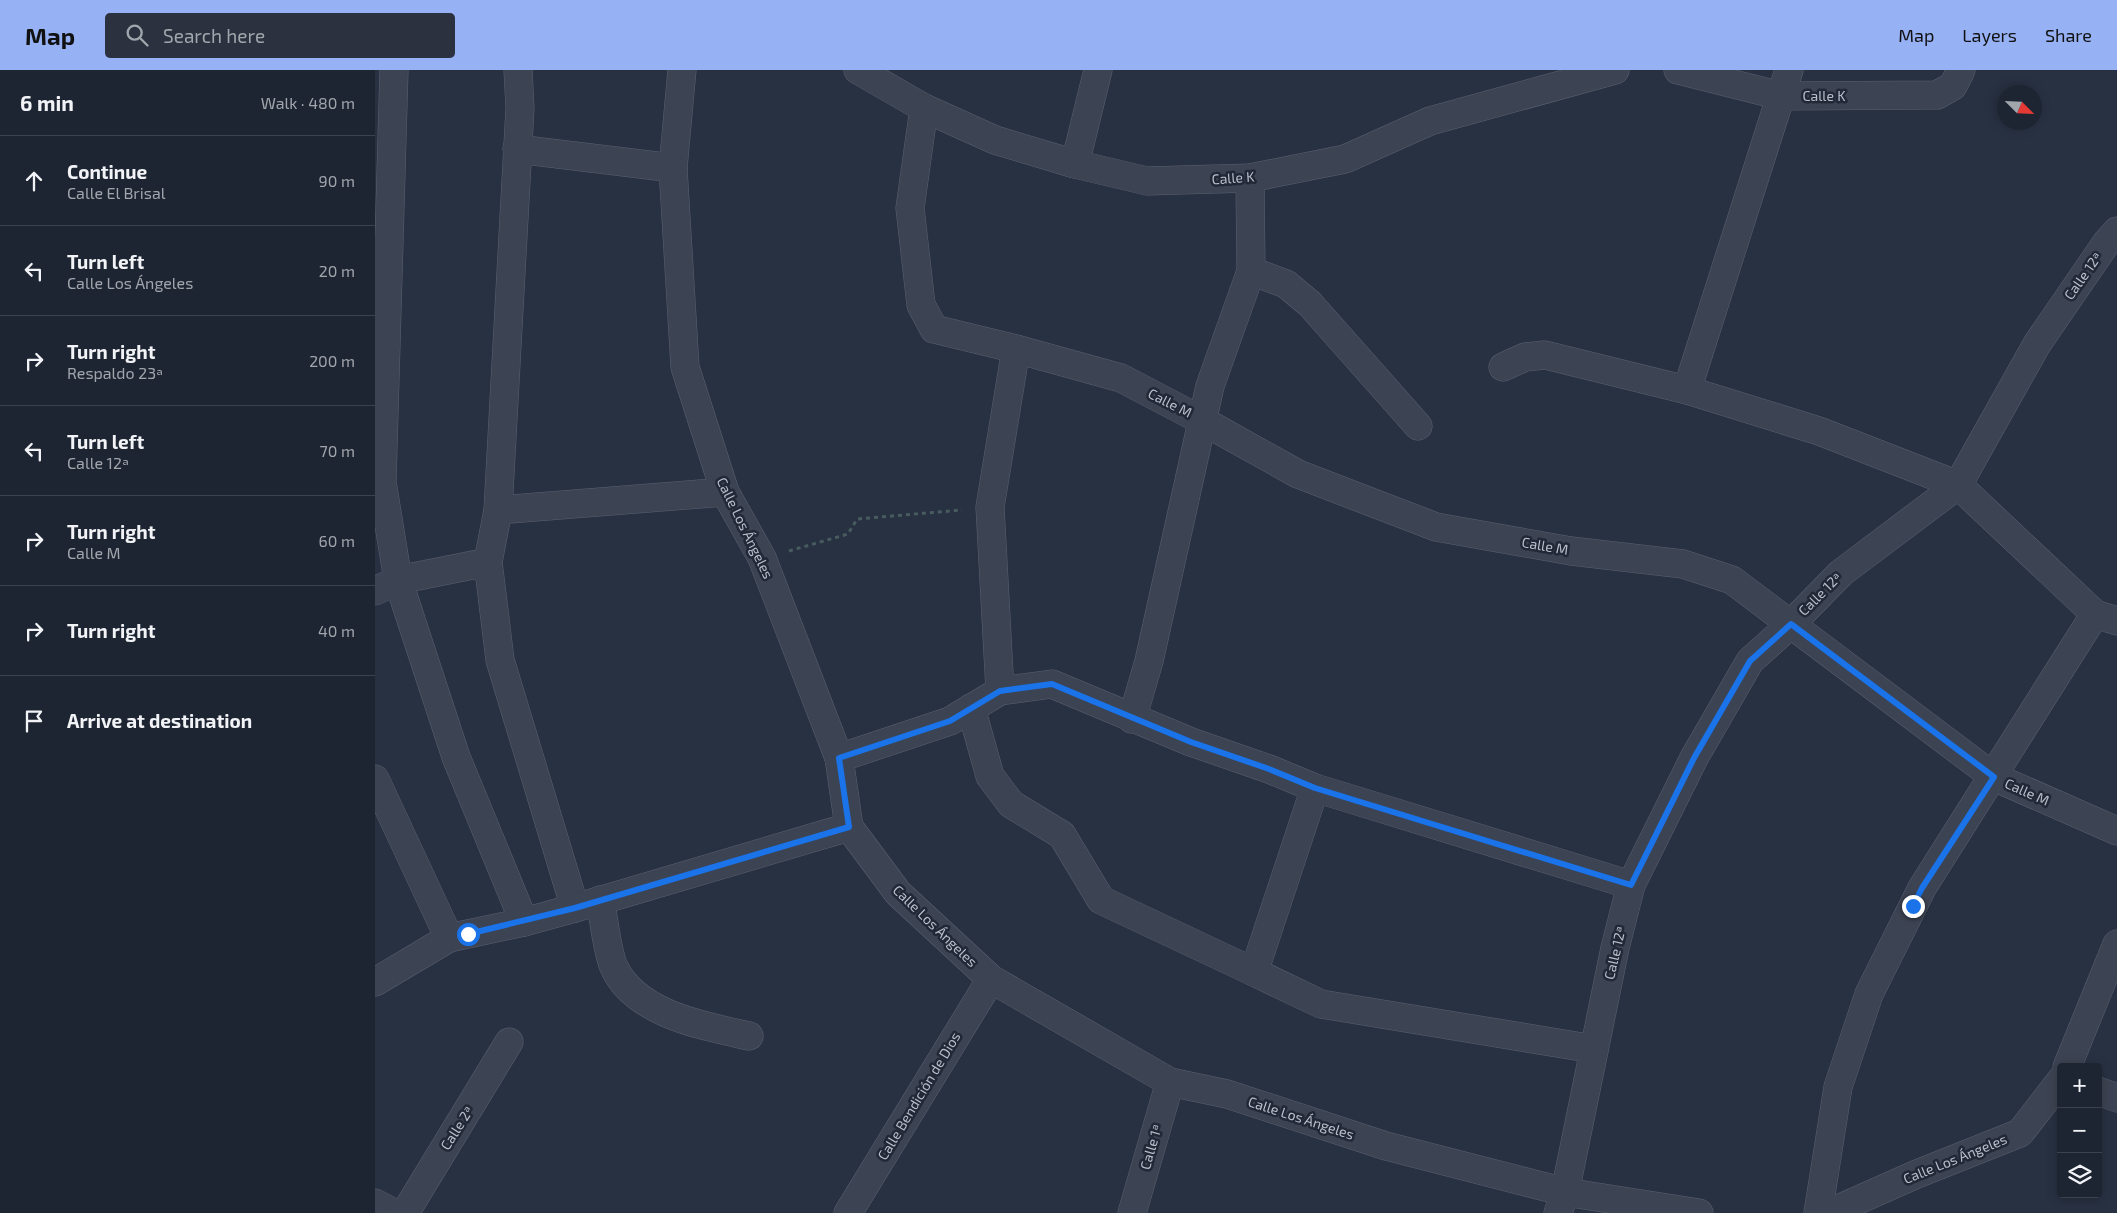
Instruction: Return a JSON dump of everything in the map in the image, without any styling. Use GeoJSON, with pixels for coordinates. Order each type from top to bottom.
{"type":"FeatureCollection","features":[{"type":"Feature","properties":{"kind":"street"},"geometry":{"type":"LineString","coordinates":[[394,70],[382,482],[386,586],[524,922]]}},
{"type":"Feature","properties":{"kind":"street"},"geometry":{"type":"LineString","coordinates":[[518,70],[520,108],[498,510],[488,562],[500,660],[587,904],[614,967],[633,992],[662,1011],[695,1024],[749,1036]]}},
{"type":"Feature","properties":{"kind":"street","name":"Calle Los Ángeles"},"geometry":{"type":"LineString","coordinates":[[682,70],[673,168],[685,367],[725,492],[762,558],[839,758],[849,827],[898,893],[991,979],[1170,1082],[1227,1094],[1561,1203],[1699,1213]]}},
{"type":"Feature","properties":{"kind":"street","name":"Calle K"},"geometry":{"type":"LineString","coordinates":[[858,70],[925,108],[995,140],[1075,164],[1147,181],[1249,178],[1345,159],[1430,121],[1615,70]]}},
{"type":"Feature","properties":{"kind":"street"},"geometry":{"type":"LineString","coordinates":[[1075,164],[1098,70]]}},
{"type":"Feature","properties":{"kind":"street","name":"Calle K"},"geometry":{"type":"LineString","coordinates":[[1678,70],[1781,96],[1937,95],[1953,86],[1961,70]]}},
{"type":"Feature","properties":{"kind":"street"},"geometry":{"type":"LineString","coordinates":[[1687,390],[1789,70]]}},
{"type":"Feature","properties":{"kind":"street","name":"Calle M"},"geometry":{"type":"LineString","coordinates":[[925,108],[910,208],[921,305],[933,329],[1016,349],[1121,378],[1203,420],[1298,474],[1436,527],[1579,552],[1683,564],[1732,580],[1994,777],[2117,832]]}},
{"type":"Feature","properties":{"kind":"street"},"geometry":{"type":"LineString","coordinates":[[517,149],[673,168]]}},
{"type":"Feature","properties":{"kind":"street"},"geometry":{"type":"LineString","coordinates":[[1132,719],[1149,661],[1210,386],[1251,271],[1249,178]]}},
{"type":"Feature","properties":{"kind":"street","name":"Calle 12ª"},"geometry":{"type":"LineString","coordinates":[[1561,1203],[1593,1048],[1631,885],[1694,758],[1750,661],[1791,624],[1841,573],[1958,485],[2037,344],[2107,242],[2117,231]]}},
{"type":"Feature","properties":{"kind":"street"},"geometry":{"type":"LineString","coordinates":[[1251,271],[1285,284],[1310,304],[1418,426]]}},
{"type":"Feature","properties":{"kind":"street"},"geometry":{"type":"LineString","coordinates":[[1000,691],[990,508],[1016,349]]}},
{"type":"Feature","properties":{"kind":"street"},"geometry":{"type":"LineString","coordinates":[[1503,367],[1525,357],[1545,355],[1687,390],[1819,432],[1958,485],[2106,618],[1994,777],[1922,888],[1869,994],[1838,1087],[1818,1213]]}},
{"type":"Feature","properties":{"kind":"street"},"geometry":{"type":"LineString","coordinates":[[498,510],[725,492]]}},
{"type":"Feature","properties":{"kind":"street"},"geometry":{"type":"LineString","coordinates":[[386,586],[488,562]]}},
{"type":"Feature","properties":{"kind":"street"},"geometry":{"type":"LineString","coordinates":[[839,758],[950,721],[1000,691],[1052,684],[1132,719],[1315,788],[1631,885]]}},
{"type":"Feature","properties":{"kind":"street"},"geometry":{"type":"LineString","coordinates":[[971,708],[991,776],[1011,804],[1062,836],[1101,900],[1321,1004],[1593,1048]]}},
{"type":"Feature","properties":{"kind":"street"},"geometry":{"type":"LineString","coordinates":[[375,779],[449,938]]}},
{"type":"Feature","properties":{"kind":"street"},"geometry":{"type":"LineString","coordinates":[[1254,972],[1315,788]]}},
{"type":"Feature","properties":{"kind":"street"},"geometry":{"type":"LineString","coordinates":[[375,982],[449,938],[524,922],[849,827]]}},
{"type":"Feature","properties":{"kind":"street"},"geometry":{"type":"LineString","coordinates":[[2069,1063],[2117,944]]}},
{"type":"Feature","properties":{"kind":"street","name":"Calle Bendición de Dios"},"geometry":{"type":"LineString","coordinates":[[848,1213],[991,979]]}},
{"type":"Feature","properties":{"kind":"street","name":"Calle 2ª"},"geometry":{"type":"LineString","coordinates":[[405,1213],[509,1042]]}},
{"type":"Feature","properties":{"kind":"street","name":"Calle 1ª"},"geometry":{"type":"LineString","coordinates":[[1132,1213],[1170,1082]]}},
{"type":"Feature","properties":{"kind":"street","name":"Calle Los Ángeles"},"geometry":{"type":"LineString","coordinates":[[1829,1213],[1917,1174],[2020,1133],[2057,1085]]}},
{"type":"Feature","properties":{"kind":"street"},"geometry":{"type":"LineString","coordinates":[[2102,1092],[2117,1098]]}},
{"type":"Feature","properties":{"kind":"street"},"geometry":{"type":"LineString","coordinates":[[375,1203],[394,1213]]}},
{"type":"Feature","properties":{"kind":"path"},"geometry":{"type":"LineString","coordinates":[[762,558],[849,534],[857,519],[990,508]]}},
{"type":"Feature","properties":{"kind":"route"},"geometry":{"type":"LineString","coordinates":[[468,934],[524,922],[575,908],[849,827],[839,758],[950,721],[1000,691],[1052,684],[1132,719],[1269,769],[1315,788],[1631,885],[1694,758],[1750,661],[1791,624],[1994,777],[1922,888],[1913,906]]}}]}
